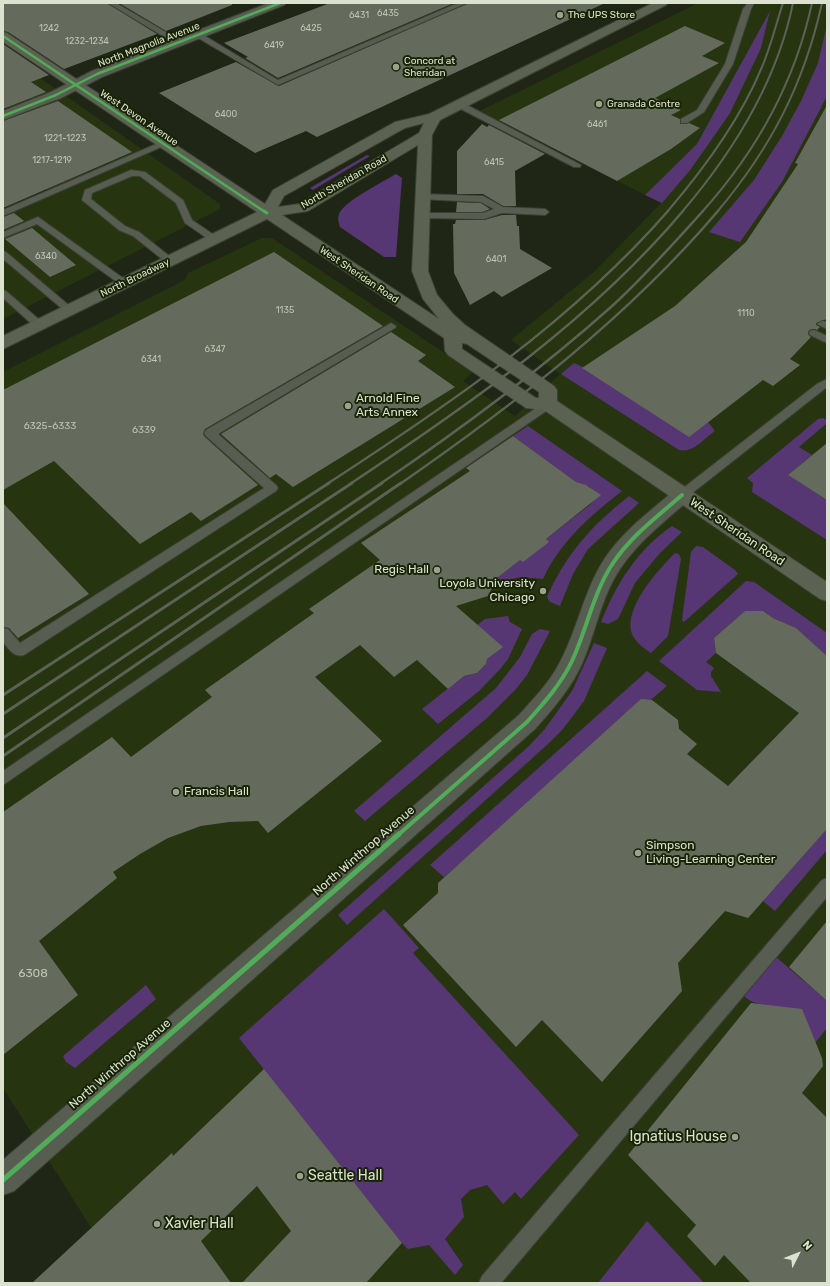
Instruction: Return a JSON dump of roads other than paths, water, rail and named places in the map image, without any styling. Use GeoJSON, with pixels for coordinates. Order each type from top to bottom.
{"type":"FeatureCollection","features":[{"type":"Feature","properties":{"kind":"main road","name":"North Sheridan Road"},"geometry":{"type":"LineString","coordinates":[[267,213],[278,192],[400,125],[434,117],[662,3]]}},
{"type":"Feature","properties":{"kind":"main road","name":"West Devon Avenue"},"geometry":{"type":"LineString","coordinates":[[4,37],[267,213]]}},
{"type":"Feature","properties":{"kind":"main road"},"geometry":{"type":"LineString","coordinates":[[434,117],[425,135],[420,271],[424,286],[437,307],[448,319],[473,339]]}},
{"type":"Feature","properties":{"kind":"main road","name":"North Sheridan Road"},"geometry":{"type":"LineString","coordinates":[[267,213],[303,208],[425,135]]}},
{"type":"Feature","properties":{"kind":"main road","name":"North Broadway"},"geometry":{"type":"LineString","coordinates":[[3,343],[267,213]]}},
{"type":"Feature","properties":{"kind":"main road","name":"West Sheridan Road"},"geometry":{"type":"LineString","coordinates":[[267,213],[452,336],[473,339],[548,390],[548,404]]}},
{"type":"Feature","properties":{"kind":"main road","name":"West Sheridan Road"},"geometry":{"type":"LineString","coordinates":[[452,336],[454,351],[532,404],[548,404],[827,593]]}},
{"type":"Feature","properties":{"kind":"street","name":"North Magnolia Avenue"},"geometry":{"type":"LineString","coordinates":[[3,116],[56,95],[97,74],[280,3]]}},
{"type":"Feature","properties":{"kind":"street","name":"North Winthrop Avenue"},"geometry":{"type":"LineString","coordinates":[[3,1180],[527,722],[555,692],[572,661],[601,584],[613,563],[629,542],[682,495]]}},
{"type":"Feature","properties":{"kind":"lane"},"geometry":{"type":"LineString","coordinates":[[111,3],[179,42]]}},
{"type":"Feature","properties":{"kind":"lane"},"geometry":{"type":"LineString","coordinates":[[196,35],[278,83],[464,3]]}},
{"type":"Feature","properties":{"kind":"lane"},"geometry":{"type":"LineString","coordinates":[[684,121],[700,112],[729,64],[747,5]]}},
{"type":"Feature","properties":{"kind":"lane"},"geometry":{"type":"LineString","coordinates":[[458,104],[577,165]]}},
{"type":"Feature","properties":{"kind":"lane"},"geometry":{"type":"LineString","coordinates":[[3,213],[164,144]]}},
{"type":"Feature","properties":{"kind":"lane"},"geometry":{"type":"LineString","coordinates":[[170,261],[136,234],[122,228],[86,200],[88,192],[131,173],[142,174],[180,202],[188,221],[214,239]]}},
{"type":"Feature","properties":{"kind":"lane"},"geometry":{"type":"LineString","coordinates":[[422,197],[483,199],[501,210]]}},
{"type":"Feature","properties":{"kind":"lane"},"geometry":{"type":"LineString","coordinates":[[421,215],[484,216],[501,210],[545,212]]}},
{"type":"Feature","properties":{"kind":"lane"},"geometry":{"type":"LineString","coordinates":[[3,235],[38,220],[124,283]]}},
{"type":"Feature","properties":{"kind":"lane"},"geometry":{"type":"LineString","coordinates":[[3,254],[69,310]]}},
{"type":"Feature","properties":{"kind":"lane"},"geometry":{"type":"LineString","coordinates":[[3,293],[39,325]]}},
{"type":"Feature","properties":{"kind":"lane"},"geometry":{"type":"LineString","coordinates":[[3,633],[19,651],[272,488],[210,433],[391,326]]}},
{"type":"Feature","properties":{"kind":"lane"},"geometry":{"type":"LineString","coordinates":[[814,333],[827,340]]}},
{"type":"Feature","properties":{"kind":"lane"},"geometry":{"type":"LineString","coordinates":[[682,495],[821,386],[827,383]]}},
{"type":"Feature","properties":{"kind":"lane"},"geometry":{"type":"LineString","coordinates":[[3,779],[548,404]]}},
{"type":"Feature","properties":{"kind":"lane"},"geometry":{"type":"LineString","coordinates":[[489,1283],[827,885]]}},
{"type":"Feature","properties":{"kind":"railway"},"geometry":{"type":"LineString","coordinates":[[667,212],[694,179],[720,143],[743,105],[765,59],[783,3]]}},
{"type":"Feature","properties":{"kind":"railway"},"geometry":{"type":"LineString","coordinates":[[682,212],[701,189],[736,140],[765,88],[786,32],[793,3]]}},
{"type":"Feature","properties":{"kind":"railway"},"geometry":{"type":"LineString","coordinates":[[702,212],[740,165],[771,115],[795,61],[805,32],[812,3]]}},
{"type":"Feature","properties":{"kind":"railway"},"geometry":{"type":"LineString","coordinates":[[717,212],[754,164],[783,114],[806,61],[815,33],[822,3]]}},
{"type":"Feature","properties":{"kind":"railway"},"geometry":{"type":"LineString","coordinates":[[327,484],[463,392],[550,325],[631,251],[668,211]]}},
{"type":"Feature","properties":{"kind":"railway"},"geometry":{"type":"LineString","coordinates":[[350,484],[440,423],[527,359],[609,289],[647,251],[683,211]]}},
{"type":"Feature","properties":{"kind":"railway"},"geometry":{"type":"LineString","coordinates":[[380,484],[440,442],[556,354],[611,307],[635,284],[703,211]]}},
{"type":"Feature","properties":{"kind":"railway"},"geometry":{"type":"LineString","coordinates":[[400,484],[485,423],[568,358],[646,288],[718,211]]}},
{"type":"Feature","properties":{"kind":"railway"},"geometry":{"type":"LineString","coordinates":[[3,695],[329,483]]}},
{"type":"Feature","properties":{"kind":"railway"},"geometry":{"type":"LineString","coordinates":[[3,714],[352,483]]}},
{"type":"Feature","properties":{"kind":"railway"},"geometry":{"type":"LineString","coordinates":[[3,738],[382,483]]}},
{"type":"Feature","properties":{"kind":"railway"},"geometry":{"type":"LineString","coordinates":[[3,756],[401,483]]}},
{"type":"Feature","properties":{"kind":"place","name":"The UPS Store"},"geometry":{"type":"Point","coordinates":[560,15]}},
{"type":"Feature","properties":{"kind":"place","name":"Concord at Sheridan"},"geometry":{"type":"Point","coordinates":[396,67]}},
{"type":"Feature","properties":{"kind":"place","name":"Granada Centre"},"geometry":{"type":"Point","coordinates":[599,104]}},
{"type":"Feature","properties":{"kind":"place","name":"Arnold Fine Arts Annex"},"geometry":{"type":"Point","coordinates":[348,406]}},
{"type":"Feature","properties":{"kind":"place","name":"Regis Hall"},"geometry":{"type":"Point","coordinates":[437,570]}},
{"type":"Feature","properties":{"kind":"place","name":"Loyola University Chicago"},"geometry":{"type":"Point","coordinates":[543,591]}},
{"type":"Feature","properties":{"kind":"place","name":"Francis Hall"},"geometry":{"type":"Point","coordinates":[176,792]}},
{"type":"Feature","properties":{"kind":"place","name":"Simpson Living-Learning Center"},"geometry":{"type":"Point","coordinates":[638,853]}},
{"type":"Feature","properties":{"kind":"place","name":"Ignatius House"},"geometry":{"type":"Point","coordinates":[735,1137]}},
{"type":"Feature","properties":{"kind":"place","name":"Seattle Hall"},"geometry":{"type":"Point","coordinates":[300,1176]}},
{"type":"Feature","properties":{"kind":"place","name":"Xavier Hall"},"geometry":{"type":"Point","coordinates":[157,1224]}}]}
